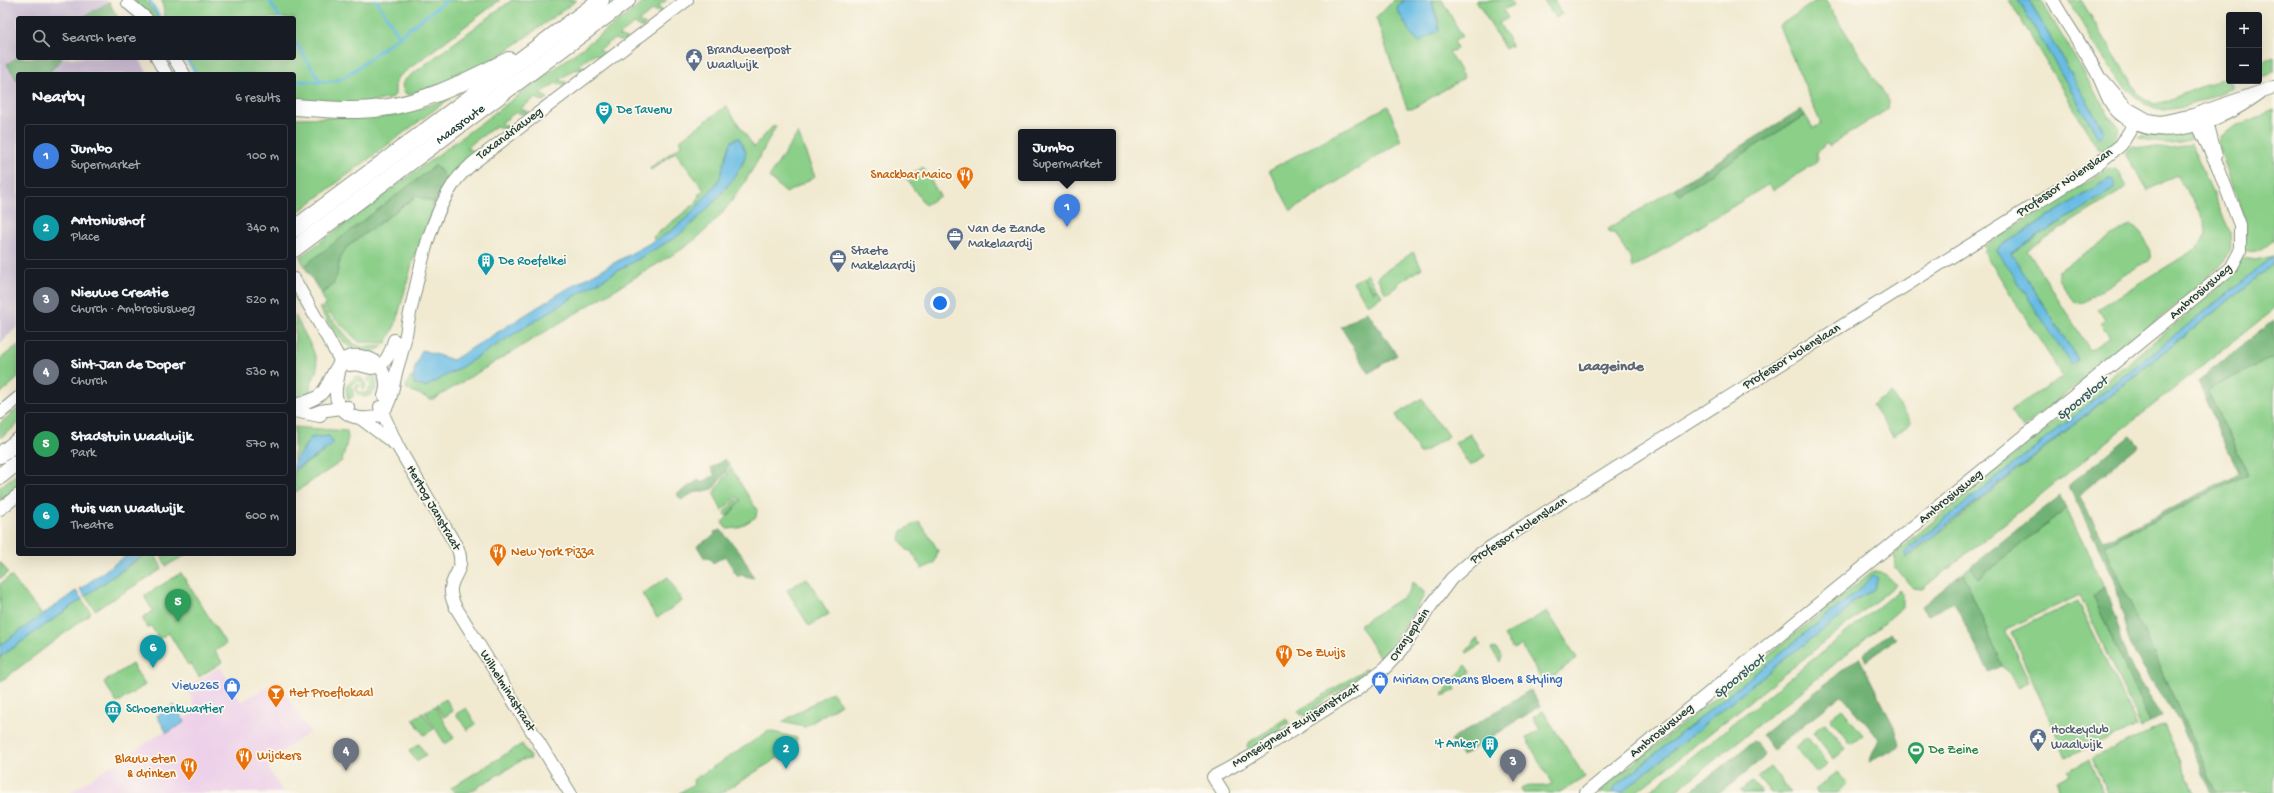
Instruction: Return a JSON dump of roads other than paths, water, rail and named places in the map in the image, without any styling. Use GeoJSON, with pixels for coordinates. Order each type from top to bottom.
{"type":"FeatureCollection","features":[{"type":"Feature","properties":{"kind":"highway","name":"Maasroute"},"geometry":{"type":"LineString","coordinates":[[296,227],[601,0]]}},
{"type":"Feature","properties":{"kind":"highway","name":"Maasroute"},"geometry":{"type":"LineString","coordinates":[[299,245],[627,0]]}},
{"type":"Feature","properties":{"kind":"highway"},"geometry":{"type":"LineString","coordinates":[[296,107],[356,110],[382,108],[419,100],[457,86],[543,43]]}},
{"type":"Feature","properties":{"kind":"highway"},"geometry":{"type":"LineString","coordinates":[[0,455],[16,443]]}},
{"type":"Feature","properties":{"kind":"highway"},"geometry":{"type":"LineString","coordinates":[[0,476],[16,464]]}},
{"type":"Feature","properties":{"kind":"main road","name":"Taxandriaweg"},"geometry":{"type":"LineString","coordinates":[[383,407],[394,388],[397,370],[407,335],[408,322],[438,212],[454,182],[473,163],[687,0]]}},
{"type":"Feature","properties":{"kind":"main road"},"geometry":{"type":"LineString","coordinates":[[2053,0],[2098,76],[2137,119],[2160,131],[2176,129],[2200,118],[2246,103],[2260,93],[2274,87]]}},
{"type":"Feature","properties":{"kind":"main road"},"geometry":{"type":"LineString","coordinates":[[127,1],[133,16]]}},
{"type":"Feature","properties":{"kind":"main road"},"geometry":{"type":"LineString","coordinates":[[127,1],[144,16]]}},
{"type":"Feature","properties":{"kind":"main road"},"geometry":{"type":"LineString","coordinates":[[158,60],[165,72]]}},
{"type":"Feature","properties":{"kind":"main road"},"geometry":{"type":"LineString","coordinates":[[175,60],[183,72]]}},
{"type":"Feature","properties":{"kind":"main road","name":"Ambrosiusweg"},"geometry":{"type":"LineString","coordinates":[[1586,793],[2231,268],[2240,251],[2241,233],[2200,118]]}},
{"type":"Feature","properties":{"kind":"main road","name":"Professor Nolenslaan"},"geometry":{"type":"LineString","coordinates":[[1439,594],[1451,579],[1478,556],[2096,166],[2121,145],[2137,119]]}},
{"type":"Feature","properties":{"kind":"main road"},"geometry":{"type":"LineString","coordinates":[[296,282],[330,342],[354,356],[375,362],[384,374],[386,385],[383,407],[371,418],[320,411],[312,414],[296,411]]}},
{"type":"Feature","properties":{"kind":"main road","name":"Taxandriaweg"},"geometry":{"type":"LineString","coordinates":[[375,362],[408,322]]}},
{"type":"Feature","properties":{"kind":"main road"},"geometry":{"type":"LineString","coordinates":[[330,342],[329,352],[333,360],[336,393],[350,414]]}},
{"type":"Feature","properties":{"kind":"main road"},"geometry":{"type":"LineString","coordinates":[[296,405],[310,401],[319,395],[335,372],[354,356]]}},
{"type":"Feature","properties":{"kind":"main road"},"geometry":{"type":"LineString","coordinates":[[335,372],[353,364],[372,368],[375,362]]}},
{"type":"Feature","properties":{"kind":"main road"},"geometry":{"type":"LineString","coordinates":[[0,413],[16,400]]}},
{"type":"Feature","properties":{"kind":"main road"},"geometry":{"type":"LineString","coordinates":[[350,414],[383,407]]}},
{"type":"Feature","properties":{"kind":"main road","name":"Hertog Janstraat"},"geometry":{"type":"LineString","coordinates":[[383,407],[395,430],[398,447],[458,549],[460,571],[452,580],[450,586]]}},
{"type":"Feature","properties":{"kind":"main road","name":"Hertog Janstraat"},"geometry":{"type":"LineString","coordinates":[[350,414],[398,447]]}},
{"type":"Feature","properties":{"kind":"main road"},"geometry":{"type":"LineString","coordinates":[[0,509],[16,497]]}},
{"type":"Feature","properties":{"kind":"main road","name":"Wilhelminastraat"},"geometry":{"type":"LineString","coordinates":[[450,586],[451,598],[455,606],[570,793]]}},
{"type":"Feature","properties":{"kind":"main road","name":"Oranjeplein"},"geometry":{"type":"LineString","coordinates":[[1378,674],[1402,650],[1439,594]]}},
{"type":"Feature","properties":{"kind":"main road","name":"Monseigneur Zwijsenstraat"},"geometry":{"type":"LineString","coordinates":[[1223,793],[1213,777],[1248,758],[1355,691],[1378,674]]}},
{"type":"Feature","properties":{"kind":"water"},"geometry":{"type":"Polygon","coordinates":[[[1405,0],[1433,0],[1439,30],[1420,42],[1414,37],[1397,10],[1398,6],[1405,0]]]}},
{"type":"Feature","properties":{"kind":"water"},"geometry":{"type":"Polygon","coordinates":[[[2018,0],[2029,0],[2104,131],[2104,134],[2099,138],[2018,0]]]}},
{"type":"Feature","properties":{"kind":"water"},"geometry":{"type":"Polygon","coordinates":[[[739,138],[746,152],[743,162],[736,174],[706,210],[676,237],[583,291],[458,369],[425,387],[414,384],[414,371],[422,350],[453,360],[565,290],[670,232],[692,213],[719,180],[730,144],[733,140],[739,138]]]}},
{"type":"Feature","properties":{"kind":"water"},"geometry":{"type":"Polygon","coordinates":[[[2109,179],[2112,179],[2116,186],[2114,189],[2011,253],[2078,360],[2071,364],[1997,250],[1999,247],[2109,179]]]}},
{"type":"Feature","properties":{"kind":"water"},"geometry":{"type":"Polygon","coordinates":[[[2274,256],[2274,264],[1906,558],[1905,553],[1908,549],[2274,256]]]}},
{"type":"Feature","properties":{"kind":"water"},"geometry":{"type":"Polygon","coordinates":[[[329,436],[333,442],[330,447],[296,469],[296,458],[302,452],[310,438],[329,436]]]}},
{"type":"Feature","properties":{"kind":"water"},"geometry":{"type":"Polygon","coordinates":[[[125,556],[142,556],[85,596],[80,589],[125,556]]]}},
{"type":"Feature","properties":{"kind":"water"},"geometry":{"type":"Polygon","coordinates":[[[1873,575],[1878,578],[1874,589],[1853,602],[1843,615],[1778,664],[1621,793],[1612,793],[1614,787],[1860,589],[1873,575]]]}},
{"type":"Feature","properties":{"kind":"water"},"geometry":{"type":"Polygon","coordinates":[[[76,591],[82,599],[0,657],[0,645],[76,591]]]}},
{"type":"Feature","properties":{"kind":"water"},"geometry":{"type":"Polygon","coordinates":[[[174,705],[185,722],[167,733],[157,716],[174,705]]]}},
{"type":"Feature","properties":{"kind":"waterway"},"geometry":{"type":"LineString","coordinates":[[149,0],[159,16]]}},
{"type":"Feature","properties":{"kind":"waterway"},"geometry":{"type":"LineString","coordinates":[[269,0],[279,16]]}},
{"type":"Feature","properties":{"kind":"waterway"},"geometry":{"type":"LineString","coordinates":[[376,0],[400,37]]}},
{"type":"Feature","properties":{"kind":"waterway"},"geometry":{"type":"LineString","coordinates":[[296,81],[327,82],[345,77],[447,0]]}},
{"type":"Feature","properties":{"kind":"waterway"},"geometry":{"type":"LineString","coordinates":[[296,43],[321,82]]}},
{"type":"Feature","properties":{"kind":"waterway"},"geometry":{"type":"LineString","coordinates":[[187,60],[195,72]]}},
{"type":"Feature","properties":{"kind":"place","name":"Brandweerpost Waalwijk"},"geometry":{"type":"Point","coordinates":[694,72]}},
{"type":"Feature","properties":{"kind":"place","name":"De Tavenu"},"geometry":{"type":"Point","coordinates":[604,125]}},
{"type":"Feature","properties":{"kind":"place","name":"Snackbar Maico"},"geometry":{"type":"Point","coordinates":[965,190]}},
{"type":"Feature","properties":{"kind":"place","name":"Jumbo"},"geometry":{"type":"Point","coordinates":[1067,227]}},
{"type":"Feature","properties":{"kind":"place","name":"Van de Zande Makelaardij"},"geometry":{"type":"Point","coordinates":[955,251]}},
{"type":"Feature","properties":{"kind":"place","name":"Staete Makelaardij"},"geometry":{"type":"Point","coordinates":[838,273]}},
{"type":"Feature","properties":{"kind":"place","name":"De Roefelkei"},"geometry":{"type":"Point","coordinates":[486,276]}},
{"type":"Feature","properties":{"kind":"place","name":"New York Pizza"},"geometry":{"type":"Point","coordinates":[498,567]}},
{"type":"Feature","properties":{"kind":"place","name":"Stadstuin Waalwijk"},"geometry":{"type":"Point","coordinates":[178,622]}},
{"type":"Feature","properties":{"kind":"place","name":"Huis van Waalwijk"},"geometry":{"type":"Point","coordinates":[153,668]}},
{"type":"Feature","properties":{"kind":"place","name":"De Zwijs"},"geometry":{"type":"Point","coordinates":[1284,668]}},
{"type":"Feature","properties":{"kind":"place","name":"Miriam Oremans Bloem & Styling"},"geometry":{"type":"Point","coordinates":[1380,695]}},
{"type":"Feature","properties":{"kind":"place","name":"View265"},"geometry":{"type":"Point","coordinates":[232,701]}},
{"type":"Feature","properties":{"kind":"place","name":"Het Proeflokaal"},"geometry":{"type":"Point","coordinates":[276,708]}},
{"type":"Feature","properties":{"kind":"place","name":"Schoenenkwartier"},"geometry":{"type":"Point","coordinates":[113,724]}},
{"type":"Feature","properties":{"kind":"place","name":"Hockeyclub Waalwijk"},"geometry":{"type":"Point","coordinates":[2038,752]}},
{"type":"Feature","properties":{"kind":"place","name":"'t Anker"},"geometry":{"type":"Point","coordinates":[1490,759]}},
{"type":"Feature","properties":{"kind":"place","name":"De Zeine"},"geometry":{"type":"Point","coordinates":[1916,765]}},
{"type":"Feature","properties":{"kind":"place","name":"Antoniushof"},"geometry":{"type":"Point","coordinates":[786,769]}},
{"type":"Feature","properties":{"kind":"place","name":"Wijckers"},"geometry":{"type":"Point","coordinates":[244,771]}},
{"type":"Feature","properties":{"kind":"place","name":"Sint-Jan de Doper"},"geometry":{"type":"Point","coordinates":[346,771]}},
{"type":"Feature","properties":{"kind":"place","name":"Blauw eten & drinken"},"geometry":{"type":"Point","coordinates":[189,781]}},
{"type":"Feature","properties":{"kind":"place","name":"Nieuwe Creatie"},"geometry":{"type":"Point","coordinates":[1513,782]}},
{"type":"Feature","properties":{"kind":"district","name":"Laageinde"},"geometry":{"type":"Point","coordinates":[1611,367]}},
{"type":"Feature","properties":{"kind":"water label","name":"Spoorsloot"},"geometry":{"type":"Point","coordinates":[2083,399]}},
{"type":"Feature","properties":{"kind":"water label","name":"Spoorsloot"},"geometry":{"type":"Point","coordinates":[1740,677]}}]}
